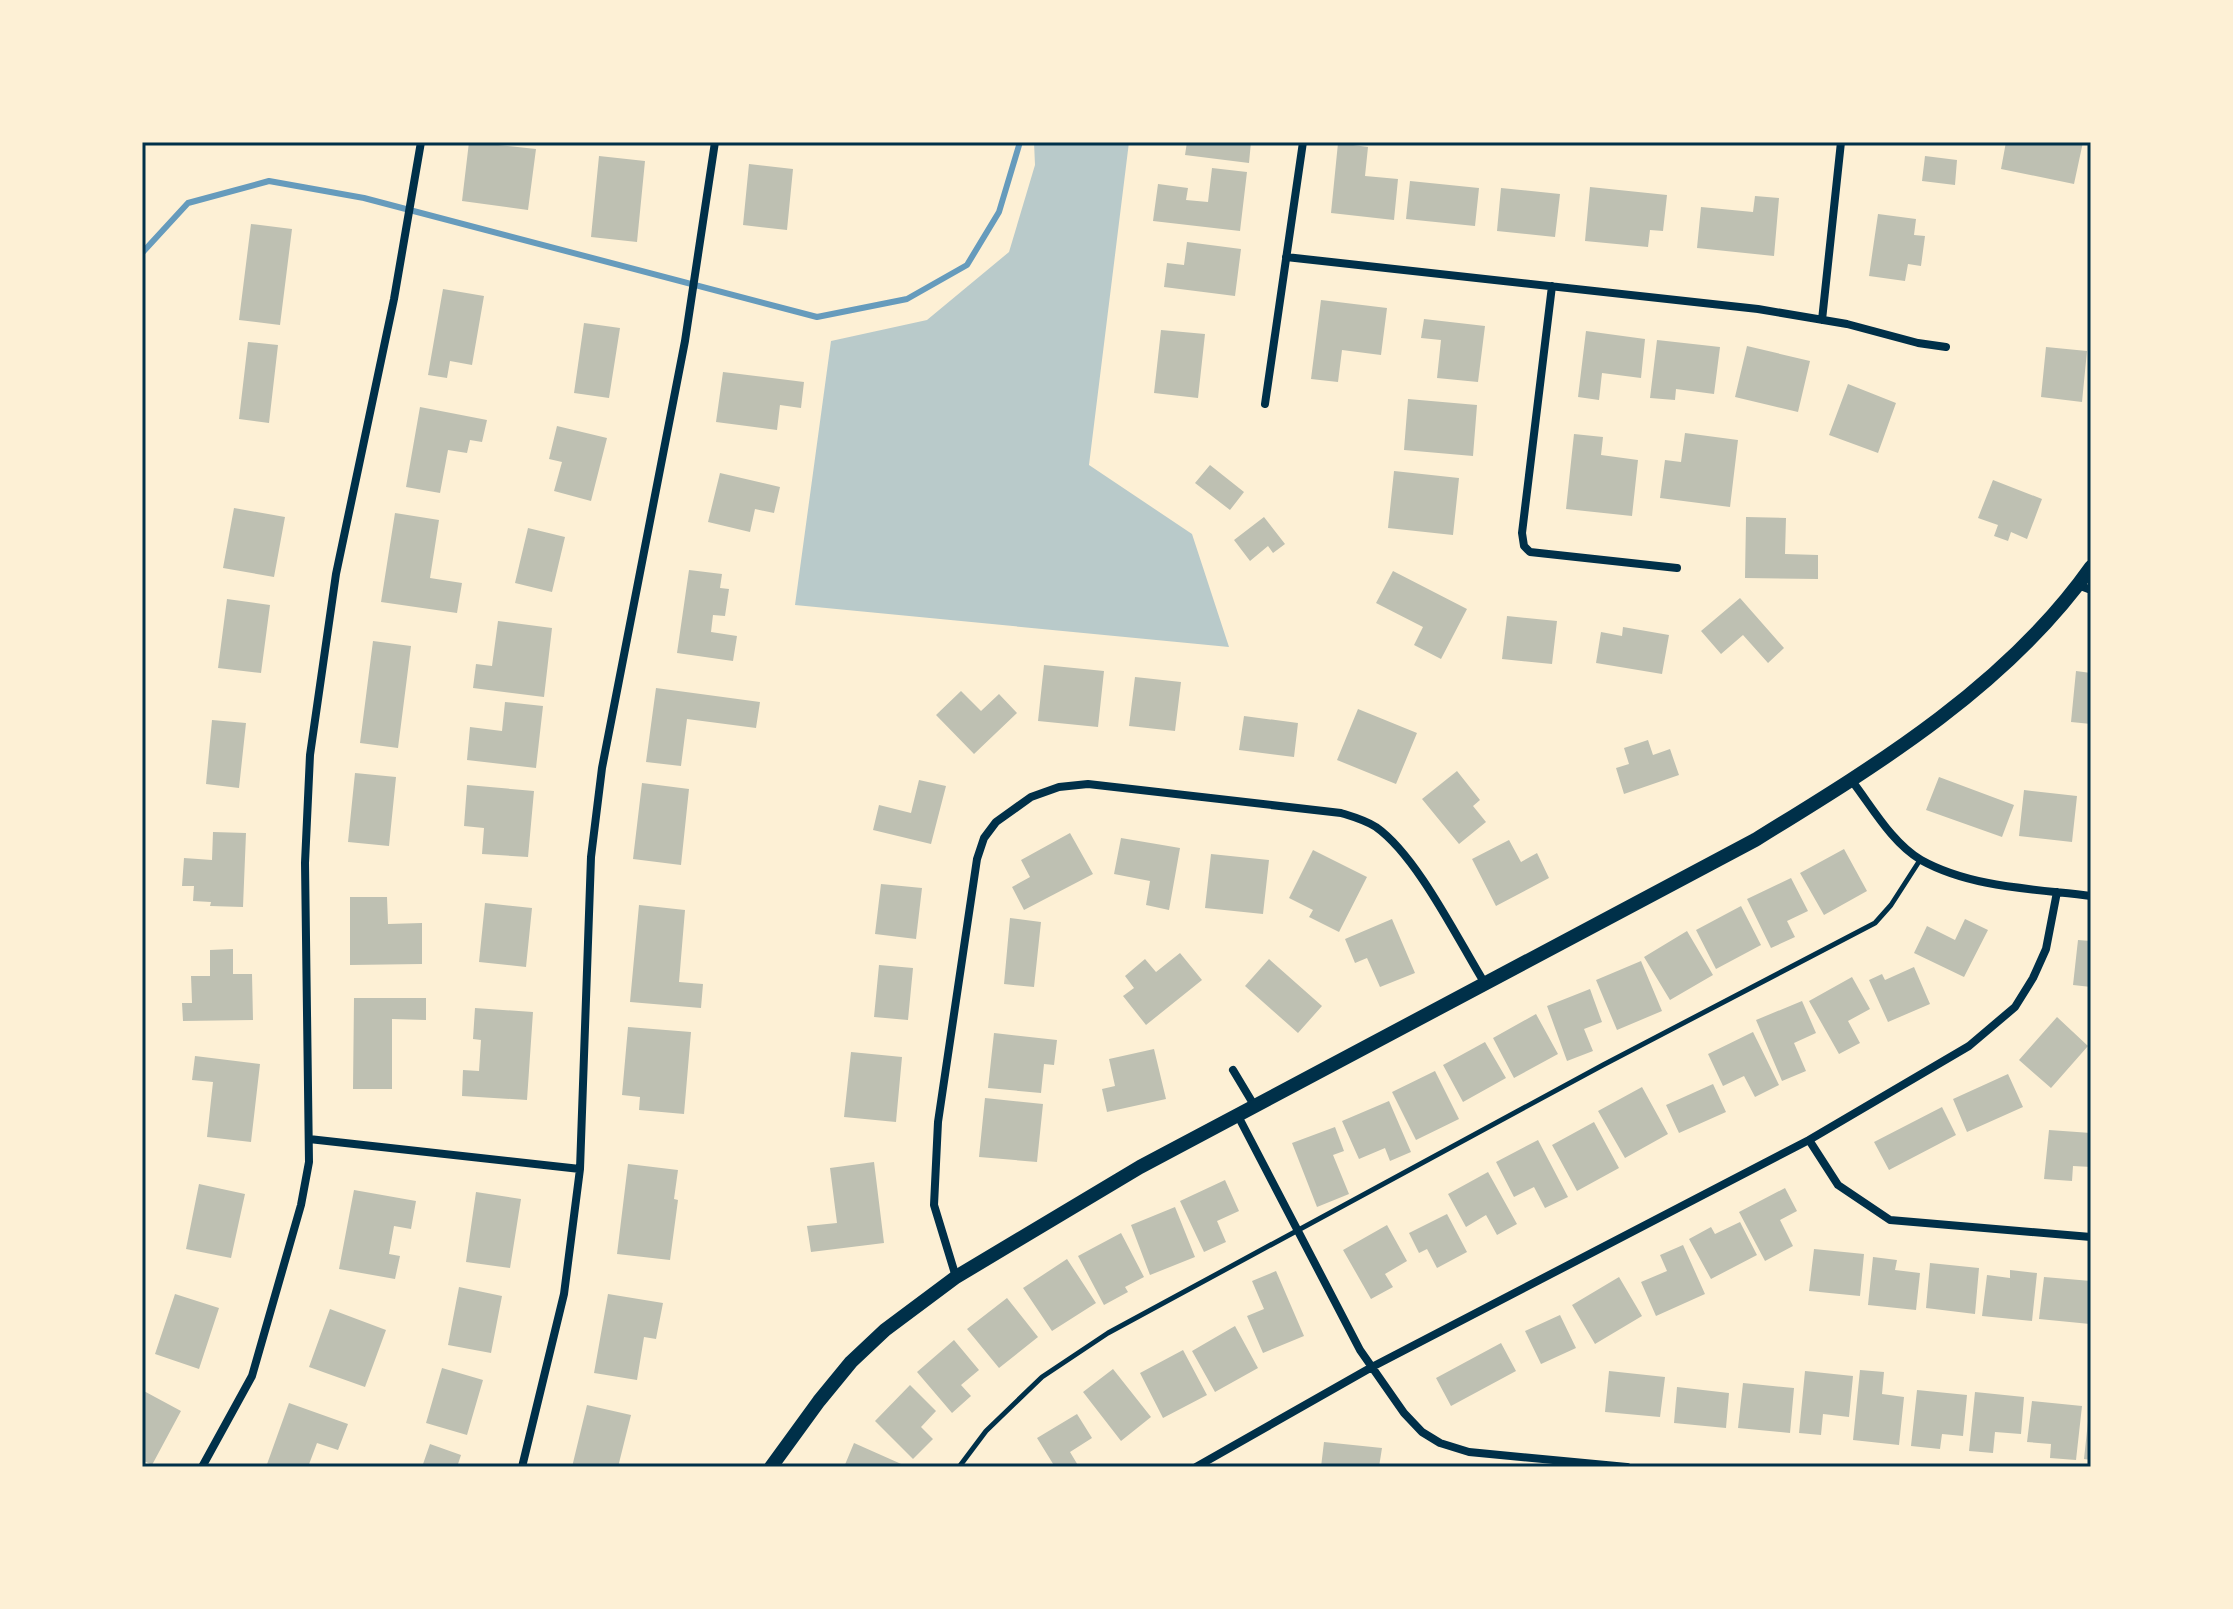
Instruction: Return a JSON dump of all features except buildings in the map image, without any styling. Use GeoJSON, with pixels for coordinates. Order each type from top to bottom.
{"type":"FeatureCollection","features":[{"type":"Feature","properties":{"kind":"main road"},"geometry":{"type":"LineString","coordinates":[[771,1467],[851,1362],[885,1330],[956,1277],[1140,1167],[1755,840],[1852,781],[1936,721],[1979,685],[2085,587],[2091,567]]}},
{"type":"Feature","properties":{"kind":"street"},"geometry":{"type":"LineString","coordinates":[[202,1467],[252,1376],[301,1205],[309,1162],[305,863],[310,755],[336,574],[394,299],[421,142]]}},
{"type":"Feature","properties":{"kind":"street"},"geometry":{"type":"LineString","coordinates":[[522,1467],[564,1294],[580,1169],[591,857],[602,768],[693,295],[715,142]]}},
{"type":"Feature","properties":{"kind":"street"},"geometry":{"type":"LineString","coordinates":[[1265,404],[1303,142]]}},
{"type":"Feature","properties":{"kind":"street"},"geometry":{"type":"LineString","coordinates":[[1822,320],[1841,142]]}},
{"type":"Feature","properties":{"kind":"street"},"geometry":{"type":"LineString","coordinates":[[1286,257],[1758,309],[1946,347]]}},
{"type":"Feature","properties":{"kind":"street"},"geometry":{"type":"LineString","coordinates":[[1552,286],[1522,533],[1524,546],[1530,552],[1677,568]]}},
{"type":"Feature","properties":{"kind":"street"},"geometry":{"type":"LineString","coordinates":[[1852,781],[1896,838],[1920,860],[1963,877],[2091,896]]}},
{"type":"Feature","properties":{"kind":"street"},"geometry":{"type":"LineString","coordinates":[[956,1277],[934,1205],[938,1122],[967,914],[984,838],[996,822],[1031,797],[1059,787],[1088,784],[1341,813],[1362,819],[1378,829],[1410,861],[1484,982]]}},
{"type":"Feature","properties":{"kind":"street"},"geometry":{"type":"LineString","coordinates":[[1196,1467],[1372,1367],[1809,1140],[1969,1046],[2015,1007],[2033,978],[2046,949],[2057,892]]}},
{"type":"Feature","properties":{"kind":"street"},"geometry":{"type":"LineString","coordinates":[[1233,1070],[1254,1105]]}},
{"type":"Feature","properties":{"kind":"street"},"geometry":{"type":"LineString","coordinates":[[1237,1114],[1360,1350],[1404,1413],[1422,1432],[1440,1443],[1469,1452],[1627,1467]]}},
{"type":"Feature","properties":{"kind":"street"},"geometry":{"type":"LineString","coordinates":[[309,1139],[580,1169]]}},
{"type":"Feature","properties":{"kind":"street"},"geometry":{"type":"LineString","coordinates":[[1809,1140],[1838,1185],[1890,1220],[2091,1237]]}},
{"type":"Feature","properties":{"kind":"lane"},"geometry":{"type":"LineString","coordinates":[[959,1467],[986,1431],[1042,1377],[1108,1333],[1297,1229],[1875,923],[1891,905],[1920,860]]}},
{"type":"Feature","properties":{"kind":"shaded area"},"geometry":{"type":"Polygon","coordinates":[[[1034,142],[1129,142],[1089,465],[1192,534],[1229,647],[795,605],[831,341],[927,320],[1009,252],[1035,165],[1034,142]]]}},
{"type":"Feature","properties":{"kind":"waterway"},"geometry":{"type":"LineString","coordinates":[[142,253],[188,203],[269,181],[364,198],[817,317],[907,299],[967,265],[999,212],[1020,142]]}}]}
